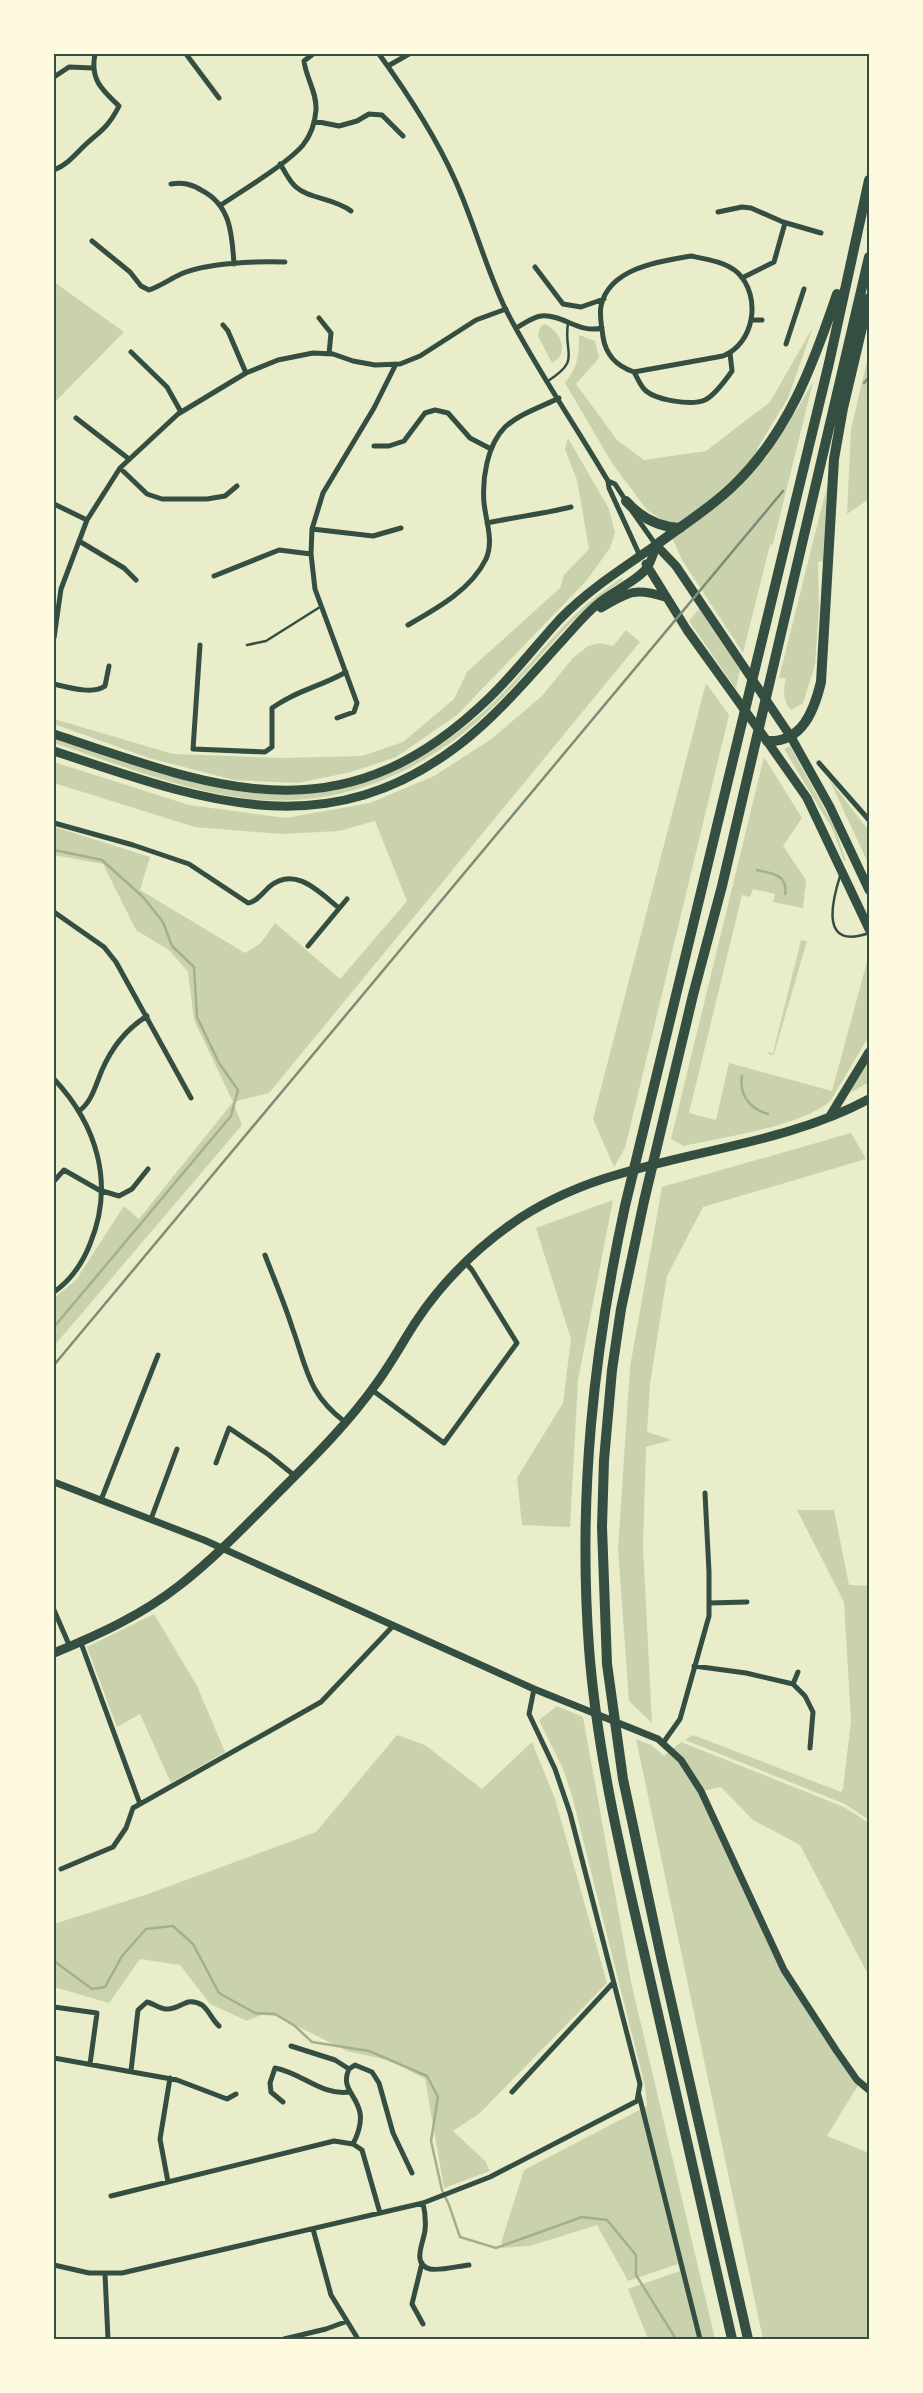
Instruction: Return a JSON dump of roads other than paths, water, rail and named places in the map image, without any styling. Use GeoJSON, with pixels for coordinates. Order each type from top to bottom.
{"type":"FeatureCollection","features":[{"type":"Feature","properties":{"kind":"highway"},"geometry":{"type":"LineString","coordinates":[[732,2339],[614,1819],[595,1699],[586,1597],[587,1514],[592,1410],[606,1297],[625,1206],[829,363],[852,250],[869,180]]}},
{"type":"Feature","properties":{"kind":"highway"},"geometry":{"type":"LineString","coordinates":[[656,545],[719,498],[750,469],[787,417],[809,373],[852,250]]}},
{"type":"Feature","properties":{"kind":"highway"},"geometry":{"type":"LineString","coordinates":[[748,2339],[637,1849],[623,1779],[607,1664],[602,1527],[606,1442],[612,1370],[620,1309],[660,1133],[722,886],[745,780],[771,677],[869,257]]}},
{"type":"Feature","properties":{"kind":"highway"},"geometry":{"type":"LineString","coordinates":[[767,741],[778,742],[791,737],[808,719],[821,682],[832,473],[843,408],[869,298]]}},
{"type":"Feature","properties":{"kind":"highway"},"geometry":{"type":"LineString","coordinates":[[626,501],[634,510],[654,523],[680,528]]}},
{"type":"Feature","properties":{"kind":"main road"},"geometry":{"type":"LineString","coordinates":[[656,545],[681,573],[791,737],[830,807],[869,890]]}},
{"type":"Feature","properties":{"kind":"main road"},"geometry":{"type":"LineString","coordinates":[[54,734],[170,772],[238,787],[290,791],[334,786],[357,780],[398,765],[448,733],[490,697],[568,612],[589,593],[656,545]]}},
{"type":"Feature","properties":{"kind":"main road"},"geometry":{"type":"LineString","coordinates":[[54,751],[166,788],[219,801],[290,808],[337,802],[362,796],[407,777],[460,744],[503,706],[599,602],[648,568],[656,545]]}},
{"type":"Feature","properties":{"kind":"main road"},"geometry":{"type":"LineString","coordinates":[[640,556],[687,630],[807,798],[869,928]]}},
{"type":"Feature","properties":{"kind":"main road"},"geometry":{"type":"LineString","coordinates":[[574,628],[601,607],[632,591],[644,591],[667,599]]}},
{"type":"Feature","properties":{"kind":"main road"},"geometry":{"type":"LineString","coordinates":[[830,1116],[869,1052]]}},
{"type":"Feature","properties":{"kind":"main road"},"geometry":{"type":"LineString","coordinates":[[54,1653],[81,1643],[159,1600],[179,1586],[222,1548],[295,1476],[372,1390],[423,1312],[465,1262],[508,1226],[562,1193],[613,1175],[770,1137],[830,1116],[869,1099]]}},
{"type":"Feature","properties":{"kind":"street"},"geometry":{"type":"LineString","coordinates":[[54,170],[71,160],[101,133],[112,120],[119,106],[96,81],[92,68],[96,54]]}},
{"type":"Feature","properties":{"kind":"street"},"geometry":{"type":"LineString","coordinates":[[188,54],[219,98]]}},
{"type":"Feature","properties":{"kind":"street"},"geometry":{"type":"LineString","coordinates":[[221,205],[280,164],[302,145],[310,134],[314,121],[315,96],[305,70],[304,61],[313,54]]}},
{"type":"Feature","properties":{"kind":"street"},"geometry":{"type":"LineString","coordinates":[[379,54],[419,113],[444,157],[467,208],[488,269],[506,309],[608,480],[609,488],[640,556]]}},
{"type":"Feature","properties":{"kind":"street"},"geometry":{"type":"LineString","coordinates":[[388,66],[409,54]]}},
{"type":"Feature","properties":{"kind":"street"},"geometry":{"type":"LineString","coordinates":[[54,77],[69,67],[92,68]]}},
{"type":"Feature","properties":{"kind":"street"},"geometry":{"type":"LineString","coordinates":[[314,121],[339,126],[357,121],[369,114],[382,115],[403,136]]}},
{"type":"Feature","properties":{"kind":"street"},"geometry":{"type":"LineString","coordinates":[[280,164],[296,187],[308,194],[342,204],[350,211]]}},
{"type":"Feature","properties":{"kind":"street"},"geometry":{"type":"LineString","coordinates":[[171,184],[181,182],[193,185],[207,193],[221,205],[230,230],[234,264]]}},
{"type":"Feature","properties":{"kind":"street"},"geometry":{"type":"LineString","coordinates":[[718,212],[742,207],[751,208],[785,223],[821,233]]}},
{"type":"Feature","properties":{"kind":"street"},"geometry":{"type":"LineString","coordinates":[[742,278],[774,262],[785,223]]}},
{"type":"Feature","properties":{"kind":"street"},"geometry":{"type":"LineString","coordinates":[[92,241],[130,272],[141,286],[149,290],[162,286],[181,274],[198,269],[265,261],[285,262]]}},
{"type":"Feature","properties":{"kind":"street"},"geometry":{"type":"LineString","coordinates":[[691,256],[716,261],[736,271],[742,278],[748,292],[751,320],[749,332],[741,344],[730,353],[701,361],[634,372],[621,367],[608,354],[602,328],[601,305],[604,299],[608,289],[623,276],[647,264],[691,256]]}},
{"type":"Feature","properties":{"kind":"street"},"geometry":{"type":"LineString","coordinates":[[535,267],[563,304],[581,307],[604,299]]}},
{"type":"Feature","properties":{"kind":"street"},"geometry":{"type":"LineString","coordinates":[[786,344],[804,289]]}},
{"type":"Feature","properties":{"kind":"street"},"geometry":{"type":"LineString","coordinates":[[54,638],[61,589],[87,520],[120,468],[181,412],[246,373],[278,360],[313,353],[329,354],[375,365],[396,364],[420,356],[476,320],[506,309]]}},
{"type":"Feature","properties":{"kind":"street"},"geometry":{"type":"LineString","coordinates":[[516,328],[541,316],[554,317],[581,328],[602,328]]}},
{"type":"Feature","properties":{"kind":"street"},"geometry":{"type":"LineString","coordinates":[[319,318],[331,333],[329,354]]}},
{"type":"Feature","properties":{"kind":"street"},"geometry":{"type":"LineString","coordinates":[[751,320],[762,320]]}},
{"type":"Feature","properties":{"kind":"street"},"geometry":{"type":"LineString","coordinates":[[223,325],[228,331],[246,373]]}},
{"type":"Feature","properties":{"kind":"street"},"geometry":{"type":"LineString","coordinates":[[131,352],[166,387],[181,412]]}},
{"type":"Feature","properties":{"kind":"street"},"geometry":{"type":"LineString","coordinates":[[634,372],[644,389],[654,396],[687,402],[705,400],[724,383],[732,371],[730,353]]}},
{"type":"Feature","properties":{"kind":"street"},"geometry":{"type":"LineString","coordinates":[[337,718],[354,712],[357,703],[315,589],[311,554],[312,529],[323,493],[374,408],[396,364]]}},
{"type":"Feature","properties":{"kind":"street"},"geometry":{"type":"LineString","coordinates":[[408,625],[452,598],[473,578],[486,559],[489,547],[484,485],[491,449],[505,428],[518,418],[558,398]]}},
{"type":"Feature","properties":{"kind":"street"},"geometry":{"type":"LineString","coordinates":[[374,446],[389,446],[404,441],[425,413],[435,410],[448,413],[470,438],[491,449]]}},
{"type":"Feature","properties":{"kind":"street"},"geometry":{"type":"LineString","coordinates":[[76,418],[129,459]]}},
{"type":"Feature","properties":{"kind":"street"},"geometry":{"type":"LineString","coordinates":[[120,468],[133,483],[147,494],[162,499],[207,499],[225,496],[237,486]]}},
{"type":"Feature","properties":{"kind":"street"},"geometry":{"type":"LineString","coordinates":[[608,480],[615,484],[656,545]]}},
{"type":"Feature","properties":{"kind":"street"},"geometry":{"type":"LineString","coordinates":[[54,504],[87,520]]}},
{"type":"Feature","properties":{"kind":"street"},"geometry":{"type":"LineString","coordinates":[[487,523],[513,517],[538,515],[571,507]]}},
{"type":"Feature","properties":{"kind":"street"},"geometry":{"type":"LineString","coordinates":[[312,529],[372,536],[401,528]]}},
{"type":"Feature","properties":{"kind":"street"},"geometry":{"type":"LineString","coordinates":[[79,541],[124,568],[136,580]]}},
{"type":"Feature","properties":{"kind":"street"},"geometry":{"type":"LineString","coordinates":[[214,576],[280,550],[311,554]]}},
{"type":"Feature","properties":{"kind":"street"},"geometry":{"type":"LineString","coordinates":[[54,587],[61,589]]}},
{"type":"Feature","properties":{"kind":"street"},"geometry":{"type":"LineString","coordinates":[[200,645],[193,749],[265,752],[272,747],[272,708],[288,696],[332,680],[346,672]]}},
{"type":"Feature","properties":{"kind":"street"},"geometry":{"type":"LineString","coordinates":[[54,684],[78,689],[100,689],[105,686],[109,666]]}},
{"type":"Feature","properties":{"kind":"street"},"geometry":{"type":"LineString","coordinates":[[819,763],[869,820]]}},
{"type":"Feature","properties":{"kind":"street"},"geometry":{"type":"LineString","coordinates":[[54,822],[133,845],[189,864],[248,903],[254,901],[279,880],[291,878],[312,886],[339,908]]}},
{"type":"Feature","properties":{"kind":"street"},"geometry":{"type":"LineString","coordinates":[[308,946],[347,899]]}},
{"type":"Feature","properties":{"kind":"street"},"geometry":{"type":"LineString","coordinates":[[54,912],[104,947],[125,977],[148,1016],[191,1098]]}},
{"type":"Feature","properties":{"kind":"street"},"geometry":{"type":"LineString","coordinates":[[79,1111],[90,1098],[109,1055],[119,1040],[148,1016]]}},
{"type":"Feature","properties":{"kind":"street"},"geometry":{"type":"LineString","coordinates":[[54,1079],[79,1111],[96,1144],[101,1168],[102,1192],[99,1218],[87,1252],[70,1277],[54,1292]]}},
{"type":"Feature","properties":{"kind":"street"},"geometry":{"type":"LineString","coordinates":[[54,1181],[64,1170],[102,1192],[114,1196],[128,1192],[148,1169]]}},
{"type":"Feature","properties":{"kind":"street"},"geometry":{"type":"LineString","coordinates":[[265,1255],[293,1329],[311,1385],[321,1400],[344,1422]]}},
{"type":"Feature","properties":{"kind":"street"},"geometry":{"type":"LineString","coordinates":[[372,1390],[444,1443],[517,1343],[472,1270],[465,1262]]}},
{"type":"Feature","properties":{"kind":"street"},"geometry":{"type":"LineString","coordinates":[[101,1500],[158,1355]]}},
{"type":"Feature","properties":{"kind":"street"},"geometry":{"type":"LineString","coordinates":[[216,1463],[230,1428],[295,1476]]}},
{"type":"Feature","properties":{"kind":"street"},"geometry":{"type":"LineString","coordinates":[[151,1519],[177,1449]]}},
{"type":"Feature","properties":{"kind":"street"},"geometry":{"type":"LineString","coordinates":[[54,1482],[222,1548],[559,1699],[640,1730],[663,1743],[681,1760],[701,1790],[784,1970],[841,2058],[857,2080],[869,2090]]}},
{"type":"Feature","properties":{"kind":"street"},"geometry":{"type":"LineString","coordinates":[[663,1743],[680,1719],[709,1616],[705,1493]]}},
{"type":"Feature","properties":{"kind":"street"},"geometry":{"type":"LineString","coordinates":[[709,1603],[747,1602]]}},
{"type":"Feature","properties":{"kind":"street"},"geometry":{"type":"LineString","coordinates":[[54,1610],[70,1646]]}},
{"type":"Feature","properties":{"kind":"street"},"geometry":{"type":"LineString","coordinates":[[61,1870],[113,1847],[126,1828],[133,1808],[321,1702],[393,1626]]}},
{"type":"Feature","properties":{"kind":"street"},"geometry":{"type":"LineString","coordinates":[[81,1643],[140,1804]]}},
{"type":"Feature","properties":{"kind":"street"},"geometry":{"type":"LineString","coordinates":[[694,1666],[746,1673],[793,1684],[805,1696],[813,1712],[810,1748]]}},
{"type":"Feature","properties":{"kind":"street"},"geometry":{"type":"LineString","coordinates":[[793,1684],[798,1672]]}},
{"type":"Feature","properties":{"kind":"street"},"geometry":{"type":"LineString","coordinates":[[54,2265],[89,2273],[122,2273],[423,2203],[490,2177],[637,2102],[640,2084],[565,1796],[529,1714],[534,1688]]}},
{"type":"Feature","properties":{"kind":"street"},"geometry":{"type":"LineString","coordinates":[[512,2092],[613,1983]]}},
{"type":"Feature","properties":{"kind":"street"},"geometry":{"type":"LineString","coordinates":[[131,2071],[138,2010],[147,2002],[163,2010],[171,2009],[184,2002],[193,2001],[204,2006],[211,2020],[219,2026]]}},
{"type":"Feature","properties":{"kind":"street"},"geometry":{"type":"LineString","coordinates":[[54,2007],[97,2013],[90,2064]]}},
{"type":"Feature","properties":{"kind":"street"},"geometry":{"type":"LineString","coordinates":[[292,2046],[335,2060],[349,2069]]}},
{"type":"Feature","properties":{"kind":"street"},"geometry":{"type":"LineString","coordinates":[[54,2058],[170,2078],[220,2098],[227,2099],[236,2094]]}},
{"type":"Feature","properties":{"kind":"street"},"geometry":{"type":"LineString","coordinates":[[353,2144],[361,2125],[360,2112],[349,2092],[346,2075],[349,2069],[355,2065],[372,2072],[379,2083],[393,2133],[412,2172]]}},
{"type":"Feature","properties":{"kind":"street"},"geometry":{"type":"LineString","coordinates":[[284,2102],[271,2092],[270,2083],[275,2068],[285,2070],[311,2081],[328,2092],[336,2094],[349,2092]]}},
{"type":"Feature","properties":{"kind":"street"},"geometry":{"type":"LineString","coordinates":[[168,2182],[160,2139],[170,2078]]}},
{"type":"Feature","properties":{"kind":"street"},"geometry":{"type":"LineString","coordinates":[[639,2095],[700,2339]]}},
{"type":"Feature","properties":{"kind":"street"},"geometry":{"type":"LineString","coordinates":[[112,2196],[334,2142],[353,2144],[362,2150],[380,2213]]}},
{"type":"Feature","properties":{"kind":"street"},"geometry":{"type":"LineString","coordinates":[[423,2203],[426,2220],[425,2232],[420,2248],[422,2263],[412,2304],[423,2324]]}},
{"type":"Feature","properties":{"kind":"street"},"geometry":{"type":"LineString","coordinates":[[313,2229],[331,2295],[345,2322],[358,2339]]}},
{"type":"Feature","properties":{"kind":"street"},"geometry":{"type":"LineString","coordinates":[[422,2263],[431,2269],[469,2264]]}},
{"type":"Feature","properties":{"kind":"street"},"geometry":{"type":"LineString","coordinates":[[106,2274],[108,2339]]}},
{"type":"Feature","properties":{"kind":"street"},"geometry":{"type":"LineString","coordinates":[[284,2339],[326,2329],[345,2322]]}},
{"type":"Feature","properties":{"kind":"lane"},"geometry":{"type":"LineString","coordinates":[[548,381],[561,373],[568,362],[568,324]]}},
{"type":"Feature","properties":{"kind":"lane"},"geometry":{"type":"LineString","coordinates":[[247,645],[266,641],[322,606]]}},
{"type":"Feature","properties":{"kind":"lane"},"geometry":{"type":"LineString","coordinates":[[843,870],[832,912],[832,923],[839,934],[846,937],[869,933]]}},
{"type":"Feature","properties":{"kind":"waterway"},"geometry":{"type":"LineString","coordinates":[[54,850],[102,860],[143,897],[163,922],[172,946],[194,967],[197,1017],[219,1063],[238,1090],[231,1116],[54,1327]]}},
{"type":"Feature","properties":{"kind":"waterway"},"geometry":{"type":"LineString","coordinates":[[757,870],[778,876],[784,882],[785,894]]}},
{"type":"Feature","properties":{"kind":"waterway"},"geometry":{"type":"LineString","coordinates":[[742,1076],[742,1089],[747,1100],[756,1109],[768,1114]]}},
{"type":"Feature","properties":{"kind":"waterway"},"geometry":{"type":"LineString","coordinates":[[54,1961],[92,1989],[105,1987],[122,1956],[146,1929],[173,1926],[193,1944],[219,1993],[255,2013],[275,2014],[295,2026],[312,2042],[369,2051],[427,2076],[438,2097],[431,2141],[442,2190],[460,2237],[496,2248],[582,2217],[607,2220],[636,2255],[636,2275],[676,2339]]}},
{"type":"Feature","properties":{"kind":"railway"},"geometry":{"type":"LineString","coordinates":[[864,383],[869,377]]}},
{"type":"Feature","properties":{"kind":"railway"},"geometry":{"type":"LineString","coordinates":[[54,1365],[783,491]]}}]}
